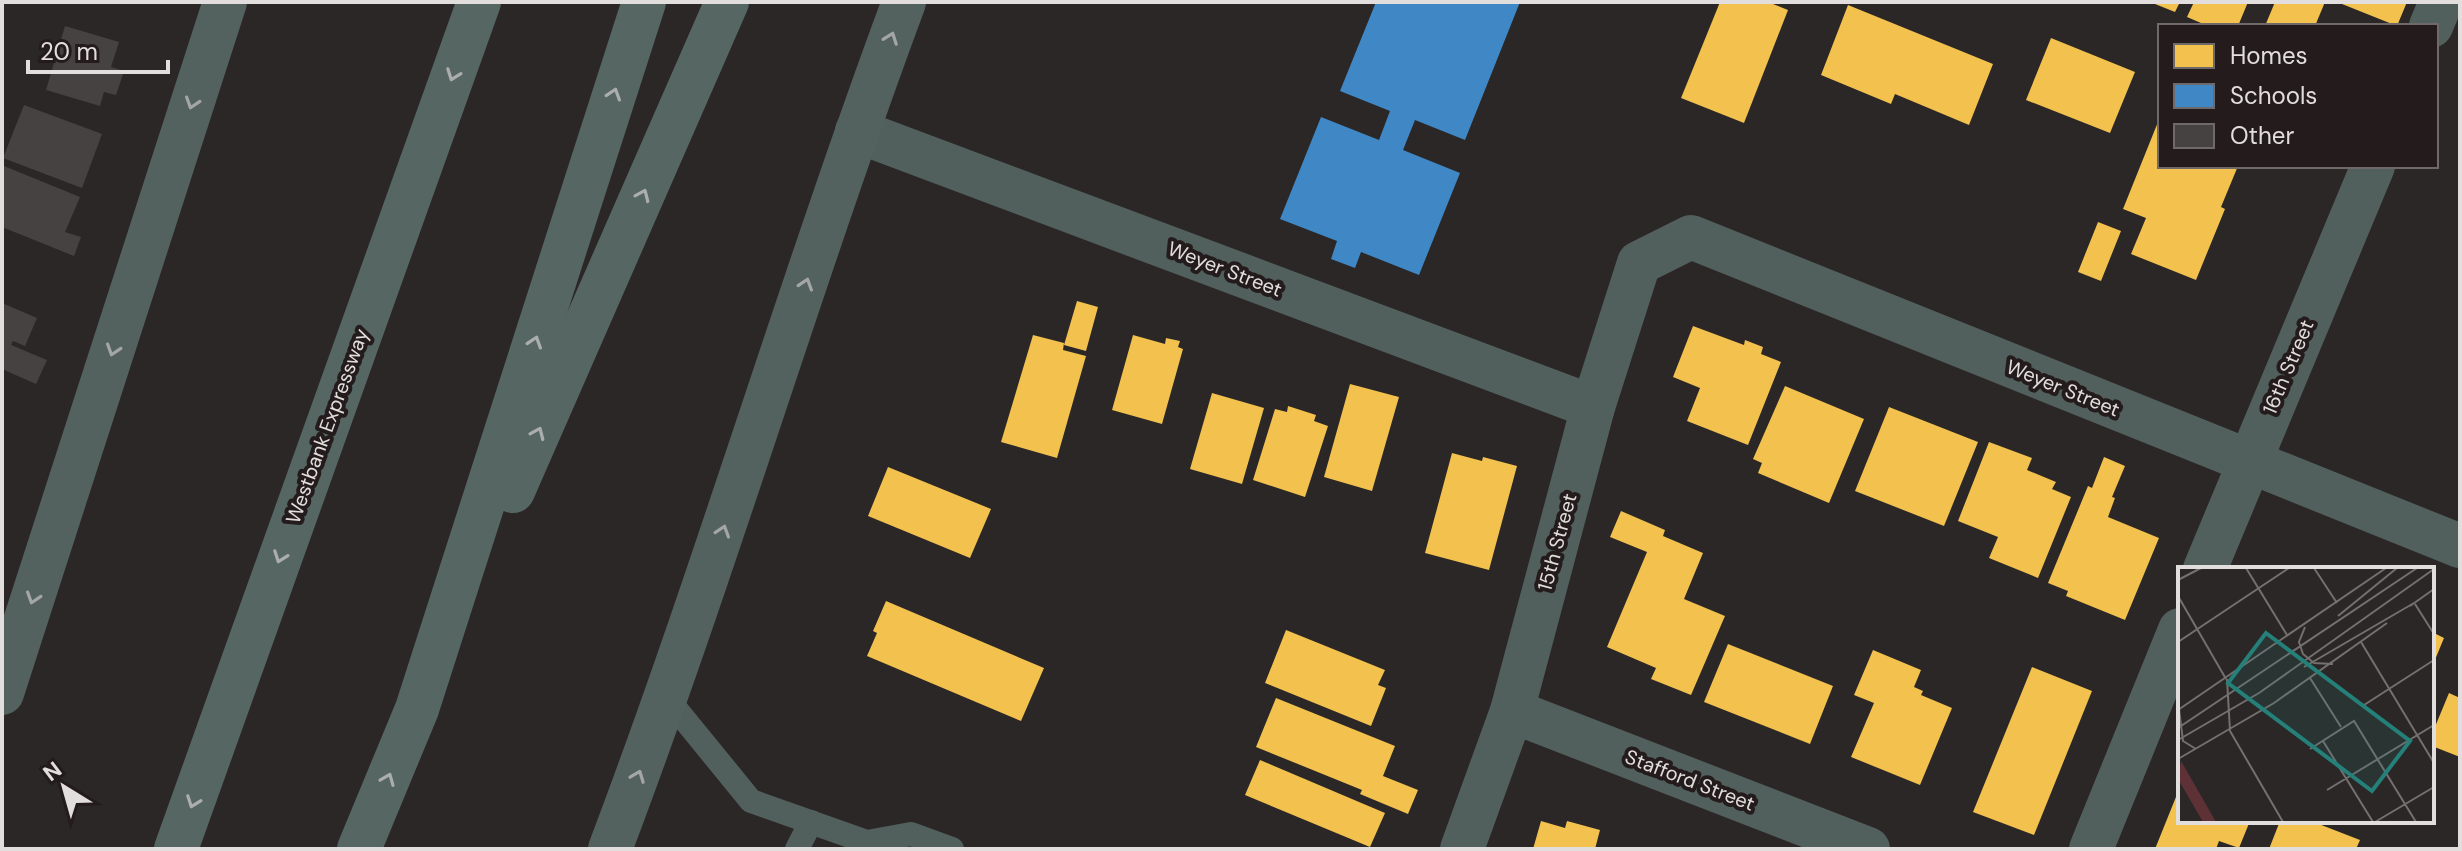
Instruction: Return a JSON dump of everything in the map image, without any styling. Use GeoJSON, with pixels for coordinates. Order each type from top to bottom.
{"type":"FeatureCollection","features":[{"type":"Feature","properties":{"kind":"highway","name":"Westbank Expressway"},"geometry":{"type":"LineString","coordinates":[[176,849],[479,2]]}},
{"type":"Feature","properties":{"kind":"highway"},"geometry":{"type":"LineString","coordinates":[[417,709],[644,2]]}},
{"type":"Feature","properties":{"kind":"highway"},"geometry":{"type":"LineString","coordinates":[[359,849],[417,709],[727,2]]}},
{"type":"Feature","properties":{"kind":"main road"},"geometry":{"type":"LineString","coordinates":[[2,693],[225,2]]}},
{"type":"Feature","properties":{"kind":"main road"},"geometry":{"type":"LineString","coordinates":[[610,849],[667,698],[857,131],[904,2]]}},
{"type":"Feature","properties":{"kind":"street"},"geometry":{"type":"LineString","coordinates":[[2432,24],[2441,2]]}},
{"type":"Feature","properties":{"kind":"street","name":"Weyer Street"},"geometry":{"type":"LineString","coordinates":[[857,131],[1593,407]]}},
{"type":"Feature","properties":{"kind":"street","name":"16th Street"},"geometry":{"type":"LineString","coordinates":[[2206,567],[2372,168]]}},
{"type":"Feature","properties":{"kind":"street","name":"Weyer Street"},"geometry":{"type":"LineString","coordinates":[[1668,249],[1691,237],[2460,546]]}},
{"type":"Feature","properties":{"kind":"street","name":"15th Street"},"geometry":{"type":"LineString","coordinates":[[1462,849],[1512,711],[1593,407],[1639,263],[1668,249]]}},
{"type":"Feature","properties":{"kind":"street"},"geometry":{"type":"LineString","coordinates":[[2091,849],[2178,635]]}},
{"type":"Feature","properties":{"kind":"street","name":"Stafford Street"},"geometry":{"type":"LineString","coordinates":[[1512,711],[1868,849]]}},
{"type":"Feature","properties":{"kind":"lane"},"geometry":{"type":"LineString","coordinates":[[667,698],[751,801],[867,842],[911,834],[952,849]]}},
{"type":"Feature","properties":{"kind":"lane"},"geometry":{"type":"LineString","coordinates":[[797,849],[811,822]]}},
{"type":"Feature","properties":{"kind":"building: Homes"},"geometry":{"type":"Polygon","coordinates":[[[1720,2],[1768,2],[1788,10],[1744,123],[1681,98],[1720,2]]]}},
{"type":"Feature","properties":{"kind":"building: Homes"},"geometry":{"type":"Polygon","coordinates":[[[2150,2],[2180,2],[2175,12],[2150,2]]]}},
{"type":"Feature","properties":{"kind":"building: Homes"},"geometry":{"type":"Polygon","coordinates":[[[2194,2],[2248,2],[2239,24],[2203,24],[2187,17],[2194,2]]]}},
{"type":"Feature","properties":{"kind":"building: Homes"},"geometry":{"type":"Polygon","coordinates":[[[2275,2],[2325,2],[2316,24],[2266,24],[2275,2]]]}},
{"type":"Feature","properties":{"kind":"building: Homes"},"geometry":{"type":"Polygon","coordinates":[[[2337,2],[2407,2],[2398,24],[2337,2]]]}},
{"type":"Feature","properties":{"kind":"building: Homes"},"geometry":{"type":"Polygon","coordinates":[[[1848,5],[1993,64],[1969,125],[1895,94],[1891,104],[1821,75],[1848,5]]]}},
{"type":"Feature","properties":{"kind":"building: Homes"},"geometry":{"type":"Polygon","coordinates":[[[2051,38],[2135,72],[2110,133],[2026,100],[2051,38]]]}},
{"type":"Feature","properties":{"kind":"building: Homes"},"geometry":{"type":"Polygon","coordinates":[[[2158,122],[2158,168],[2237,168],[2221,207],[2225,209],[2196,280],[2131,254],[2146,218],[2123,209],[2158,122]]]}},
{"type":"Feature","properties":{"kind":"building: Homes"},"geometry":{"type":"Polygon","coordinates":[[[2098,222],[2121,231],[2101,281],[2078,272],[2098,222]]]}},
{"type":"Feature","properties":{"kind":"building: Homes"},"geometry":{"type":"Polygon","coordinates":[[[1077,301],[1098,307],[1086,351],[1064,345],[1077,301]]]}},
{"type":"Feature","properties":{"kind":"building: Homes"},"geometry":{"type":"Polygon","coordinates":[[[1693,326],[1744,345],[1745,340],[1763,347],[1761,354],[1781,362],[1748,445],[1687,421],[1700,388],[1673,377],[1693,326]]]}},
{"type":"Feature","properties":{"kind":"building: Homes"},"geometry":{"type":"Polygon","coordinates":[[[1033,335],[1064,343],[1063,350],[1086,356],[1057,458],[1001,442],[1033,335]]]}},
{"type":"Feature","properties":{"kind":"building: Homes"},"geometry":{"type":"Polygon","coordinates":[[[1133,335],[1165,344],[1166,338],[1180,341],[1178,347],[1183,349],[1162,424],[1112,410],[1133,335]]]}},
{"type":"Feature","properties":{"kind":"building: Homes"},"geometry":{"type":"Polygon","coordinates":[[[1350,384],[1399,397],[1372,491],[1324,477],[1350,384]]]}},
{"type":"Feature","properties":{"kind":"building: Homes"},"geometry":{"type":"Polygon","coordinates":[[[1785,386],[1864,419],[1829,503],[1758,473],[1762,463],[1753,459],[1785,386]]]}},
{"type":"Feature","properties":{"kind":"building: Homes"},"geometry":{"type":"Polygon","coordinates":[[[1212,393],[1264,408],[1242,484],[1190,469],[1212,393]]]}},
{"type":"Feature","properties":{"kind":"building: Homes"},"geometry":{"type":"Polygon","coordinates":[[[1288,406],[1316,415],[1314,421],[1328,426],[1305,497],[1253,480],[1275,409],[1287,412],[1288,406]]]}},
{"type":"Feature","properties":{"kind":"building: Homes"},"geometry":{"type":"Polygon","coordinates":[[[1889,407],[1978,442],[1944,526],[1855,491],[1889,407]]]}},
{"type":"Feature","properties":{"kind":"building: Homes"},"geometry":{"type":"Polygon","coordinates":[[[1989,442],[2032,458],[2027,470],[2056,482],[2052,489],[2071,497],[2038,578],[1989,558],[1998,537],[1958,521],[1989,442]]]}},
{"type":"Feature","properties":{"kind":"building: Homes"},"geometry":{"type":"Polygon","coordinates":[[[1452,453],[1517,466],[1489,570],[1425,553],[1452,453]]]}},
{"type":"Feature","properties":{"kind":"building: Homes"},"geometry":{"type":"Polygon","coordinates":[[[2104,457],[2125,466],[2112,497],[2115,498],[2108,517],[2159,538],[2125,620],[2066,596],[2068,591],[2048,583],[2088,486],[2092,488],[2104,457]]]}},
{"type":"Feature","properties":{"kind":"building: Homes"},"geometry":{"type":"Polygon","coordinates":[[[888,467],[991,509],[970,558],[868,516],[888,467]]]}},
{"type":"Feature","properties":{"kind":"building: Homes"},"geometry":{"type":"Polygon","coordinates":[[[1621,511],[1665,530],[1663,536],[1703,553],[1684,599],[1725,616],[1691,695],[1651,679],[1656,668],[1607,647],[1647,552],[1610,537],[1621,511]]]}},
{"type":"Feature","properties":{"kind":"building: Homes"},"geometry":{"type":"Polygon","coordinates":[[[886,601],[1044,668],[1021,721],[867,656],[877,633],[873,631],[886,601]]]}},
{"type":"Feature","properties":{"kind":"building: Homes"},"geometry":{"type":"Polygon","coordinates":[[[1286,630],[1385,670],[1378,685],[1386,688],[1371,726],[1265,683],[1286,630]]]}},
{"type":"Feature","properties":{"kind":"building: Homes"},"geometry":{"type":"Polygon","coordinates":[[[2434,633],[2444,638],[2434,662],[2434,633]]]}},
{"type":"Feature","properties":{"kind":"building: Homes"},"geometry":{"type":"Polygon","coordinates":[[[1728,644],[1833,686],[1810,744],[1704,702],[1728,644]]]}},
{"type":"Feature","properties":{"kind":"building: Homes"},"geometry":{"type":"Polygon","coordinates":[[[1873,650],[1921,670],[1914,687],[1923,691],[1921,695],[1952,708],[1920,785],[1851,757],[1874,703],[1854,695],[1873,650]]]}},
{"type":"Feature","properties":{"kind":"building: Homes"},"geometry":{"type":"Polygon","coordinates":[[[2032,667],[2092,691],[2034,835],[1973,812],[2032,667]]]}},
{"type":"Feature","properties":{"kind":"building: Homes"},"geometry":{"type":"Polygon","coordinates":[[[2449,693],[2460,698],[2460,757],[2434,747],[2434,729],[2449,693]]]}},
{"type":"Feature","properties":{"kind":"building: Homes"},"geometry":{"type":"Polygon","coordinates":[[[1276,698],[1395,746],[1383,776],[1418,790],[1408,814],[1360,794],[1362,790],[1256,747],[1276,698]]]}},
{"type":"Feature","properties":{"kind":"building: Homes"},"geometry":{"type":"Polygon","coordinates":[[[1260,760],[1385,813],[1370,847],[1245,795],[1260,760]]]}},
{"type":"Feature","properties":{"kind":"building: Homes"},"geometry":{"type":"Polygon","coordinates":[[[2178,792],[2178,823],[2249,823],[2239,848],[2219,841],[2216,849],[2155,849],[2178,792]]]}},
{"type":"Feature","properties":{"kind":"building: Homes"},"geometry":{"type":"Polygon","coordinates":[[[1541,821],[1565,828],[1567,821],[1600,830],[1595,849],[1533,849],[1541,821]]]}},
{"type":"Feature","properties":{"kind":"building: Homes"},"geometry":{"type":"Polygon","coordinates":[[[2279,823],[2316,823],[2360,840],[2356,849],[2269,849],[2279,823]]]}},
{"type":"Feature","properties":{"kind":"building: Schools"},"geometry":{"type":"Polygon","coordinates":[[[1376,2],[1520,2],[1465,140],[1415,120],[1403,150],[1460,173],[1419,275],[1361,252],[1355,268],[1331,259],[1337,241],[1280,219],[1321,117],[1379,140],[1390,111],[1340,91],[1376,2]]]}},
{"type":"Feature","properties":{"kind":"building: Other"},"geometry":{"type":"Polygon","coordinates":[[[65,26],[119,42],[111,67],[124,71],[116,95],[104,92],[100,106],[46,90],[65,26]]]}},
{"type":"Feature","properties":{"kind":"building: Other"},"geometry":{"type":"Polygon","coordinates":[[[24,105],[102,134],[82,188],[3,158],[24,105]]]}},
{"type":"Feature","properties":{"kind":"building: Other"},"geometry":{"type":"Polygon","coordinates":[[[4,166],[80,197],[65,232],[81,237],[74,256],[2,227],[4,166]]]}},
{"type":"Feature","properties":{"kind":"building: Other"},"geometry":{"type":"Polygon","coordinates":[[[2,303],[37,318],[25,346],[13,341],[11,345],[47,360],[36,384],[2,369],[2,303]]]}}]}
